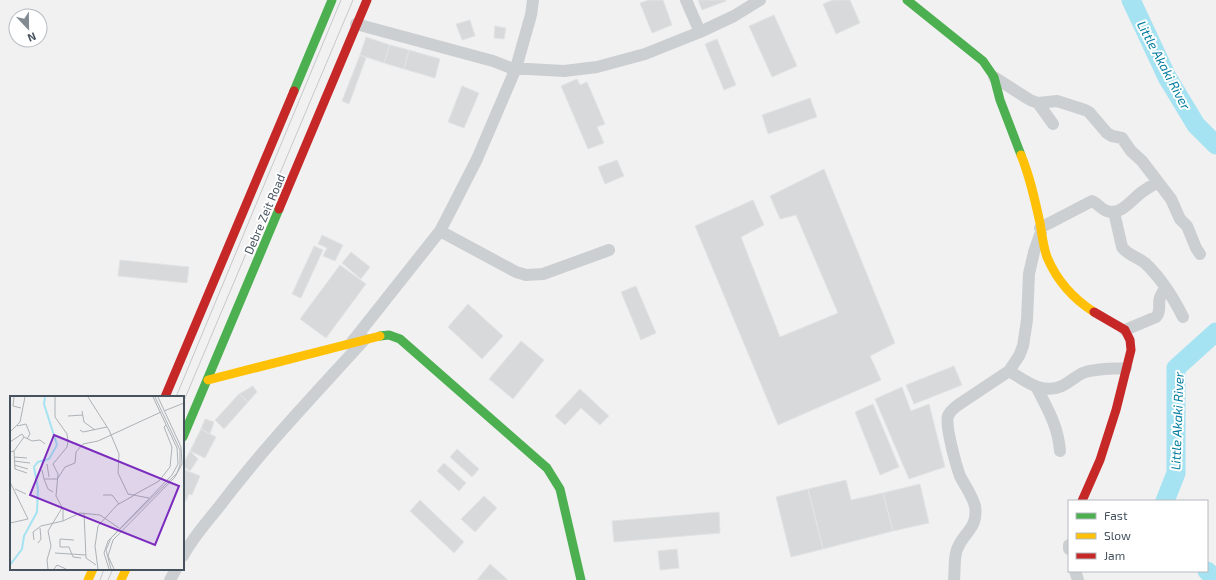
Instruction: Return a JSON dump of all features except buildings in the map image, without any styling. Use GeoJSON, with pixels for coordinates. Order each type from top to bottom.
{"type":"FeatureCollection","features":[{"type":"Feature","properties":{"kind":"street","name":"Debre Zeit Road"},"geometry":{"type":"LineString","coordinates":[[165,396],[332,0]]}},
{"type":"Feature","properties":{"kind":"street","name":"Debre Zeit Road"},"geometry":{"type":"LineString","coordinates":[[184,436],[366,0]]}},
{"type":"Feature","properties":{"kind":"street"},"geometry":{"type":"LineString","coordinates":[[352,342],[440,230],[477,158],[516,68],[531,15],[533,0]]}},
{"type":"Feature","properties":{"kind":"street"},"geometry":{"type":"LineString","coordinates":[[686,0],[700,32]]}},
{"type":"Feature","properties":{"kind":"street"},"geometry":{"type":"LineString","coordinates":[[356,24],[493,61],[511,68],[564,72],[597,68],[645,54],[700,32],[734,16],[760,0]]}},
{"type":"Feature","properties":{"kind":"street"},"geometry":{"type":"LineString","coordinates":[[908,0],[933,22],[962,42],[983,61],[994,77],[1000,100],[1026,167],[1036,204],[1047,256],[1056,274],[1072,296],[1080,303],[1125,330],[1131,343],[1131,350],[1116,410],[1100,460],[1082,500]]}},
{"type":"Feature","properties":{"kind":"street"},"geometry":{"type":"LineString","coordinates":[[994,77],[1030,100],[1038,103],[1057,102],[1089,112],[1107,133],[1112,136],[1122,138],[1171,199],[1180,219],[1187,226],[1200,254]]}},
{"type":"Feature","properties":{"kind":"street"},"geometry":{"type":"LineString","coordinates":[[1038,103],[1053,124]]}},
{"type":"Feature","properties":{"kind":"street"},"geometry":{"type":"LineString","coordinates":[[954,580],[956,552],[958,546],[969,531],[976,514],[971,496],[957,467],[948,425],[948,417],[951,411],[958,404],[1009,371],[1019,356],[1023,346],[1027,320],[1029,274],[1041,230],[1092,201],[1099,207],[1114,212],[1125,206],[1142,192],[1158,182]]}},
{"type":"Feature","properties":{"kind":"street"},"geometry":{"type":"LineString","coordinates":[[1114,212],[1122,247],[1124,250],[1145,263],[1176,302],[1183,317]]}},
{"type":"Feature","properties":{"kind":"street"},"geometry":{"type":"LineString","coordinates":[[440,230],[516,272],[526,275],[543,274],[609,250]]}},
{"type":"Feature","properties":{"kind":"street"},"geometry":{"type":"LineString","coordinates":[[1125,330],[1156,317],[1159,311],[1159,298],[1166,288]]}},
{"type":"Feature","properties":{"kind":"street"},"geometry":{"type":"LineString","coordinates":[[208,380],[377,336],[389,335],[400,339],[547,468],[560,489],[581,580]]}},
{"type":"Feature","properties":{"kind":"street"},"geometry":{"type":"LineString","coordinates":[[184,555],[214,513],[270,444],[365,339]]}},
{"type":"Feature","properties":{"kind":"street"},"geometry":{"type":"LineString","coordinates":[[1009,371],[1037,388],[1046,389],[1061,386],[1088,371],[1126,368]]}},
{"type":"Feature","properties":{"kind":"street"},"geometry":{"type":"LineString","coordinates":[[1037,388],[1054,422],[1060,451]]}},
{"type":"Feature","properties":{"kind":"street"},"geometry":{"type":"LineString","coordinates":[[88,580],[93,570]]}},
{"type":"Feature","properties":{"kind":"street"},"geometry":{"type":"LineString","coordinates":[[122,580],[126,570]]}},
{"type":"Feature","properties":{"kind":"street"},"geometry":{"type":"LineString","coordinates":[[170,580],[175,570]]}},
{"type":"Feature","properties":{"kind":"waterway","name":"Little Akaki River"},"geometry":{"type":"LineString","coordinates":[[1131,0],[1167,77],[1196,125],[1216,145]]}},
{"type":"Feature","properties":{"kind":"waterway","name":"Little Akaki River"},"geometry":{"type":"LineString","coordinates":[[1165,500],[1176,473],[1176,368],[1216,332]]}},
{"type":"Feature","properties":{"kind":"waterway","name":"Little Akaki River"},"geometry":{"type":"LineString","coordinates":[[1208,572],[1216,579]]}},
{"type":"Feature","properties":{"kind":"tram line"},"geometry":{"type":"LineString","coordinates":[[176,396],[341,0]]}},
{"type":"Feature","properties":{"kind":"tram line"},"geometry":{"type":"LineString","coordinates":[[184,401],[353,0]]}},
{"type":"Feature","properties":{"kind":"tram line"},"geometry":{"type":"LineString","coordinates":[[100,580],[104,570]]}},
{"type":"Feature","properties":{"kind":"tram line"},"geometry":{"type":"LineString","coordinates":[[108,580],[113,570]]}},
{"type":"Feature","properties":{"kind":"traffic: fast"},"geometry":{"type":"LineString","coordinates":[[294,91],[332,0]]}},
{"type":"Feature","properties":{"kind":"traffic: fast"},"geometry":{"type":"LineString","coordinates":[[907,0],[983,61],[994,77],[1000,100],[1021,155]]}},
{"type":"Feature","properties":{"kind":"traffic: fast"},"geometry":{"type":"LineString","coordinates":[[184,435],[279,209]]}},
{"type":"Feature","properties":{"kind":"traffic: fast"},"geometry":{"type":"LineString","coordinates":[[380,336],[389,335],[400,339],[547,468],[560,489],[581,580]]}},
{"type":"Feature","properties":{"kind":"traffic: slow"},"geometry":{"type":"LineString","coordinates":[[1021,155],[1032,189],[1044,249],[1051,266],[1060,281],[1072,295],[1094,312]]}},
{"type":"Feature","properties":{"kind":"traffic: slow"},"geometry":{"type":"LineString","coordinates":[[208,380],[380,336]]}},
{"type":"Feature","properties":{"kind":"traffic: slow"},"geometry":{"type":"LineString","coordinates":[[88,580],[93,570]]}},
{"type":"Feature","properties":{"kind":"traffic: slow"},"geometry":{"type":"LineString","coordinates":[[121,580],[126,570]]}},
{"type":"Feature","properties":{"kind":"traffic: jam"},"geometry":{"type":"LineString","coordinates":[[279,209],[367,0]]}},
{"type":"Feature","properties":{"kind":"traffic: jam"},"geometry":{"type":"LineString","coordinates":[[165,396],[294,91]]}},
{"type":"Feature","properties":{"kind":"traffic: jam"},"geometry":{"type":"LineString","coordinates":[[1082,500],[1100,460],[1116,410],[1131,350],[1130,340],[1125,330],[1094,312]]}}]}
